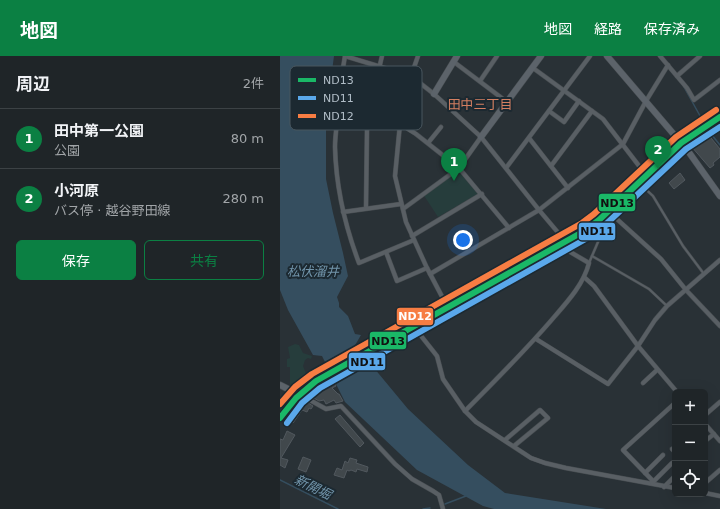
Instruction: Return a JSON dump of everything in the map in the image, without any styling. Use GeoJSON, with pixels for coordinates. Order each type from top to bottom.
{"type":"FeatureCollection","features":[{"type":"Feature","properties":{"kind":"main road"},"geometry":{"type":"LineString","coordinates":[[280,418],[291,402],[306,388],[586,230],[609,212],[681,143],[720,117]]}},
{"type":"Feature","properties":{"kind":"street"},"geometry":{"type":"LineString","coordinates":[[343,66],[345,56],[380,66],[382,56]]}},
{"type":"Feature","properties":{"kind":"street"},"geometry":{"type":"LineString","coordinates":[[414,66],[418,56]]}},
{"type":"Feature","properties":{"kind":"street"},"geometry":{"type":"LineString","coordinates":[[480,81],[497,56]]}},
{"type":"Feature","properties":{"kind":"street"},"geometry":{"type":"LineString","coordinates":[[403,209],[459,168],[541,56]]}},
{"type":"Feature","properties":{"kind":"street"},"geometry":{"type":"LineString","coordinates":[[506,168],[590,56]]}},
{"type":"Feature","properties":{"kind":"street"},"geometry":{"type":"LineString","coordinates":[[607,56],[681,143],[720,196]]}},
{"type":"Feature","properties":{"kind":"street"},"geometry":{"type":"LineString","coordinates":[[660,56],[687,88],[694,100],[720,80]]}},
{"type":"Feature","properties":{"kind":"street"},"geometry":{"type":"LineString","coordinates":[[677,76],[700,56]]}},
{"type":"Feature","properties":{"kind":"street"},"geometry":{"type":"LineString","coordinates":[[434,94],[456,59],[480,81],[507,102]]}},
{"type":"Feature","properties":{"kind":"street"},"geometry":{"type":"LineString","coordinates":[[430,274],[539,210],[623,144],[646,101],[668,65]]}},
{"type":"Feature","properties":{"kind":"street"},"geometry":{"type":"LineString","coordinates":[[533,68],[603,119],[646,175]]}},
{"type":"Feature","properties":{"kind":"street"},"geometry":{"type":"LineString","coordinates":[[422,85],[482,137],[539,210],[563,244],[589,262],[584,277],[536,339],[465,411]]}},
{"type":"Feature","properties":{"kind":"street"},"geometry":{"type":"LineString","coordinates":[[549,111],[564,122],[579,101]]}},
{"type":"Feature","properties":{"kind":"street"},"geometry":{"type":"LineString","coordinates":[[551,166],[592,111]]}},
{"type":"Feature","properties":{"kind":"street"},"geometry":{"type":"LineString","coordinates":[[428,143],[440,127]]}},
{"type":"Feature","properties":{"kind":"street"},"geometry":{"type":"LineString","coordinates":[[336,130],[335,145],[336,173],[343,212],[359,263],[386,252],[413,238],[482,194]]}},
{"type":"Feature","properties":{"kind":"street"},"geometry":{"type":"LineString","coordinates":[[366,208],[367,130]]}},
{"type":"Feature","properties":{"kind":"street"},"geometry":{"type":"LineString","coordinates":[[399,130],[395,176],[401,204],[406,222],[413,238],[448,308]]}},
{"type":"Feature","properties":{"kind":"street"},"geometry":{"type":"LineString","coordinates":[[409,130],[428,143],[459,168],[509,228]]}},
{"type":"Feature","properties":{"kind":"street"},"geometry":{"type":"LineString","coordinates":[[529,138],[568,188]]}},
{"type":"Feature","properties":{"kind":"street"},"geometry":{"type":"LineString","coordinates":[[343,212],[401,204]]}},
{"type":"Feature","properties":{"kind":"street"},"geometry":{"type":"LineString","coordinates":[[609,212],[661,259],[686,290],[720,326]]}},
{"type":"Feature","properties":{"kind":"street"},"geometry":{"type":"LineString","coordinates":[[386,252],[397,281],[427,268]]}},
{"type":"Feature","properties":{"kind":"street"},"geometry":{"type":"LineString","coordinates":[[536,339],[608,384],[667,306],[720,260]]}},
{"type":"Feature","properties":{"kind":"street"},"geometry":{"type":"LineString","coordinates":[[584,277],[594,286],[638,346],[674,389]]}},
{"type":"Feature","properties":{"kind":"street"},"geometry":{"type":"LineString","coordinates":[[414,327],[437,356],[443,379],[465,411],[476,422],[531,458],[545,463],[672,488]]}},
{"type":"Feature","properties":{"kind":"street"},"geometry":{"type":"LineString","coordinates":[[643,383],[657,370]]}},
{"type":"Feature","properties":{"kind":"street"},"geometry":{"type":"LineString","coordinates":[[282,386],[326,409],[341,406],[395,464],[412,479],[432,490],[438,496],[444,509]]}},
{"type":"Feature","properties":{"kind":"street"},"geometry":{"type":"LineString","coordinates":[[708,413],[720,402]]}},
{"type":"Feature","properties":{"kind":"street"},"geometry":{"type":"LineString","coordinates":[[652,483],[652,480],[623,450],[672,406]]}},
{"type":"Feature","properties":{"kind":"street"},"geometry":{"type":"LineString","coordinates":[[505,440],[540,410],[548,418],[514,446]]}},
{"type":"Feature","properties":{"kind":"street"},"geometry":{"type":"LineString","coordinates":[[708,428],[720,441]]}},
{"type":"Feature","properties":{"kind":"street"},"geometry":{"type":"LineString","coordinates":[[708,439],[714,434]]}},
{"type":"Feature","properties":{"kind":"street"},"geometry":{"type":"LineString","coordinates":[[645,473],[663,455]]}},
{"type":"Feature","properties":{"kind":"street"},"geometry":{"type":"LineString","coordinates":[[652,483],[672,463]]}},
{"type":"Feature","properties":{"kind":"street"},"geometry":{"type":"LineString","coordinates":[[708,480],[720,470]]}},
{"type":"Feature","properties":{"kind":"street"},"geometry":{"type":"LineString","coordinates":[[664,487],[672,479]]}},
{"type":"Feature","properties":{"kind":"street"},"geometry":{"type":"LineString","coordinates":[[708,494],[720,496]]}},
{"type":"Feature","properties":{"kind":"lane"},"geometry":{"type":"LineString","coordinates":[[639,182],[653,196],[683,246],[704,274]]}},
{"type":"Feature","properties":{"kind":"lane"},"geometry":{"type":"LineString","coordinates":[[589,262],[609,212]]}},
{"type":"Feature","properties":{"kind":"lane"},"geometry":{"type":"LineString","coordinates":[[592,256],[649,289],[667,306]]}},
{"type":"Feature","properties":{"kind":"green space"},"geometry":{"type":"Polygon","coordinates":[[[457,169],[478,194],[438,217],[423,194],[457,169]]]}},
{"type":"Feature","properties":{"kind":"green space"},"geometry":{"type":"Polygon","coordinates":[[[295,344],[299,345],[303,353],[312,356],[311,359],[308,358],[305,360],[303,366],[309,381],[298,387],[290,386],[290,367],[287,367],[287,359],[290,358],[288,347],[295,344]]]}},
{"type":"Feature","properties":{"kind":"water","name":"松伏溜井"},"geometry":{"type":"Polygon","coordinates":[[[280,56],[334,56],[333,66],[290,66],[290,130],[326,130],[326,179],[348,276],[337,297],[339,307],[348,316],[355,334],[361,335],[354,347],[374,368],[408,409],[468,465],[505,493],[606,509],[494,509],[483,506],[417,470],[345,402],[322,356],[313,355],[288,310],[280,290],[280,56]]]}},
{"type":"Feature","properties":{"kind":"building"},"geometry":{"type":"Polygon","coordinates":[[[707,133],[720,149],[720,157],[710,168],[691,146],[691,143],[707,133]]]}},
{"type":"Feature","properties":{"kind":"building"},"geometry":{"type":"Polygon","coordinates":[[[680,173],[685,180],[674,189],[669,183],[680,173]]]}},
{"type":"Feature","properties":{"kind":"building"},"geometry":{"type":"Polygon","coordinates":[[[327,380],[329,384],[334,382],[336,386],[332,388],[339,394],[343,401],[336,403],[334,400],[326,404],[324,400],[319,401],[312,397],[309,392],[320,387],[319,385],[327,380]]]}},
{"type":"Feature","properties":{"kind":"building"},"geometry":{"type":"Polygon","coordinates":[[[303,400],[313,406],[311,409],[309,408],[307,412],[302,410],[293,423],[287,419],[295,407],[297,409],[303,400]]]}},
{"type":"Feature","properties":{"kind":"building"},"geometry":{"type":"Polygon","coordinates":[[[340,415],[364,443],[360,447],[335,419],[340,415]]]}},
{"type":"Feature","properties":{"kind":"building"},"geometry":{"type":"Polygon","coordinates":[[[287,431],[295,435],[281,458],[288,460],[285,468],[280,465],[280,439],[283,440],[287,431]]]}},
{"type":"Feature","properties":{"kind":"building"},"geometry":{"type":"Polygon","coordinates":[[[303,457],[311,460],[306,472],[298,469],[303,457]]]}},
{"type":"Feature","properties":{"kind":"building"},"geometry":{"type":"Polygon","coordinates":[[[350,458],[357,460],[356,463],[368,467],[367,472],[357,469],[356,472],[347,470],[344,478],[334,475],[337,468],[342,470],[345,461],[348,463],[350,458]]]}},
{"type":"Feature","properties":{"kind":"waterway"},"geometry":{"type":"LineString","coordinates":[[684,87],[704,123]]}},
{"type":"Feature","properties":{"kind":"waterway"},"geometry":{"type":"LineString","coordinates":[[707,129],[720,145]]}},
{"type":"Feature","properties":{"kind":"waterway","name":"新開堀"},"geometry":{"type":"LineString","coordinates":[[280,480],[338,509]]}},
{"type":"Feature","properties":{"kind":"waterway"},"geometry":{"type":"LineString","coordinates":[[445,504],[466,496]]}},
{"type":"Feature","properties":{"kind":"waterway","name":"新開堀"},"geometry":{"type":"LineString","coordinates":[[423,509],[430,508]]}},
{"type":"Feature","properties":{"kind":"transit line","name":"ND12"},"geometry":{"type":"LineString","coordinates":[[280,404],[295,387],[312,374],[582,223],[594,214],[676,137],[716,110]]}},
{"type":"Feature","properties":{"kind":"transit line","name":"ND13"},"geometry":{"type":"LineString","coordinates":[[280,418],[296,398],[316,381],[586,230],[599,220],[681,143],[720,117]]}},
{"type":"Feature","properties":{"kind":"transit line","name":"ND11"},"geometry":{"type":"LineString","coordinates":[[287,423],[302,403],[320,388],[591,236],[604,226],[686,149],[720,127]]}},
{"type":"Feature","properties":{"kind":"place","name":"小河原"},"geometry":{"type":"Point","coordinates":[658,169]}},
{"type":"Feature","properties":{"kind":"place","name":"田中第一公園"},"geometry":{"type":"Point","coordinates":[454,181]}},
{"type":"Feature","properties":{"kind":"district","name":"田中三丁目"},"geometry":{"type":"Point","coordinates":[480,104]}}]}
